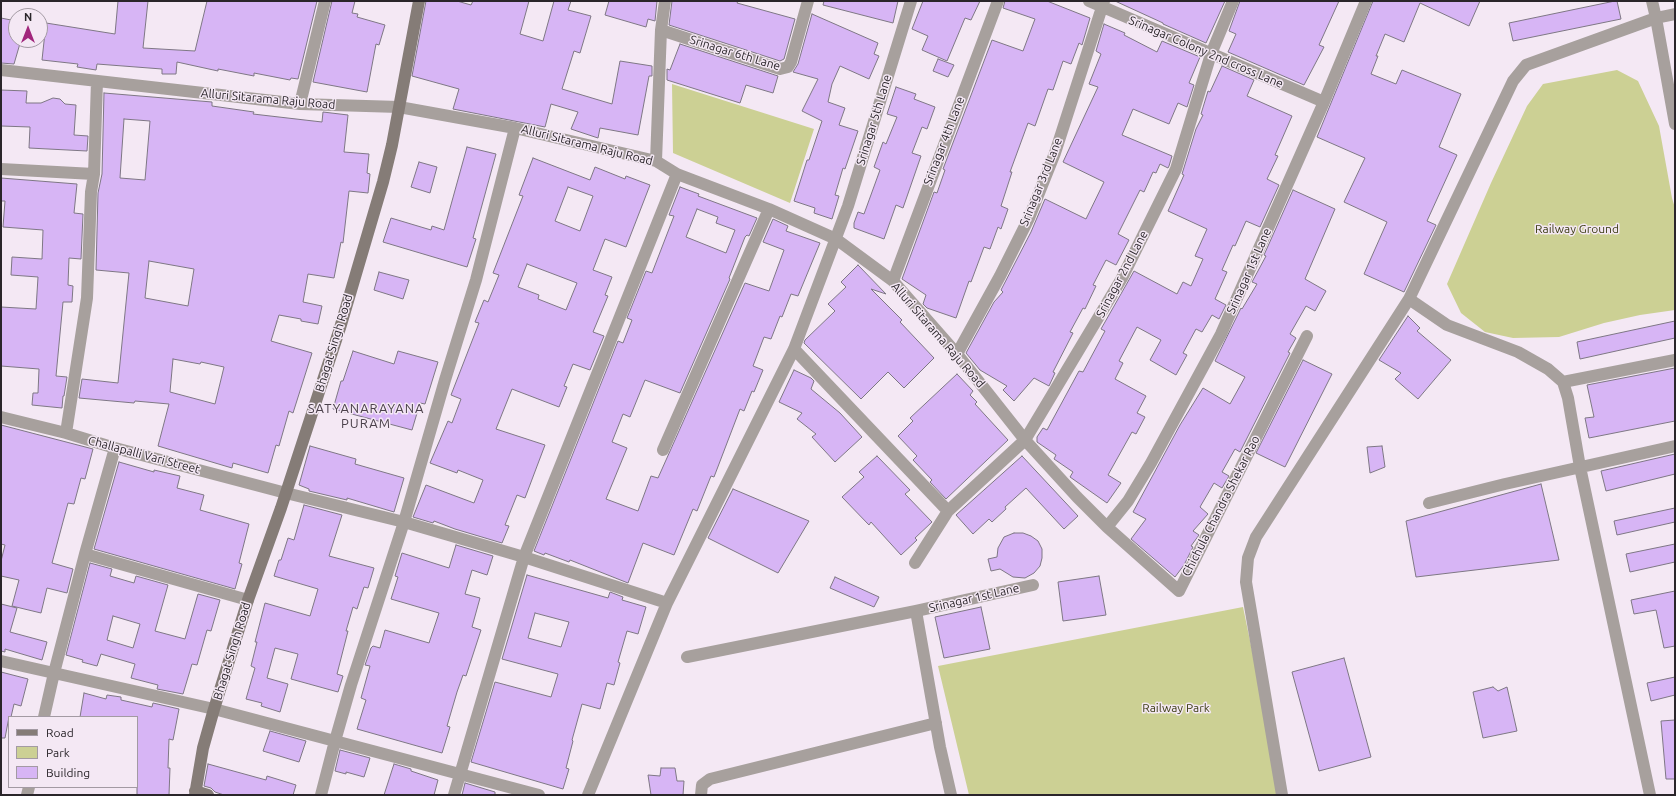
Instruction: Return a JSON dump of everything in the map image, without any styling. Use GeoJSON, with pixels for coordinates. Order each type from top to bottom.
{"type":"FeatureCollection","features":[{"type":"Feature","properties":{"kind":"street"},"geometry":{"type":"LineString","coordinates":[[300,104],[325,1]]}},
{"type":"Feature","properties":{"kind":"street","name":"Bhagat Singh Road"},"geometry":{"type":"LineString","coordinates":[[195,793],[203,748],[214,709],[248,600],[286,493],[340,328],[383,182],[420,1]]}},
{"type":"Feature","properties":{"kind":"street"},"geometry":{"type":"LineString","coordinates":[[656,161],[661,30],[665,1]]}},
{"type":"Feature","properties":{"kind":"street","name":"Srinagar 6th Lane"},"geometry":{"type":"LineString","coordinates":[[661,30],[780,69],[788,67],[791,62],[808,1]]}},
{"type":"Feature","properties":{"kind":"street","name":"Srinagar 5th Lane"},"geometry":{"type":"LineString","coordinates":[[588,795],[667,603],[794,349],[848,206],[911,1]]}},
{"type":"Feature","properties":{"kind":"street","name":"Srinagar 4th Lane"},"geometry":{"type":"LineString","coordinates":[[893,281],[998,1]]}},
{"type":"Feature","properties":{"kind":"street","name":"Srinagar Colony 2nd cross Lane"},"geometry":{"type":"LineString","coordinates":[[1089,1],[1102,4],[1211,54],[1324,102]]}},
{"type":"Feature","properties":{"kind":"street","name":"Srinagar 2nd Lane"},"geometry":{"type":"LineString","coordinates":[[948,511],[1025,440],[1122,278],[1176,169],[1211,54],[1233,1]]}},
{"type":"Feature","properties":{"kind":"street","name":"Srinagar 1st Lane"},"geometry":{"type":"LineString","coordinates":[[1107,528],[1128,501],[1152,463],[1221,334],[1324,102],[1366,1]]}},
{"type":"Feature","properties":{"kind":"street"},"geometry":{"type":"LineString","coordinates":[[1652,1],[1672,96],[1675,124]]}},
{"type":"Feature","properties":{"kind":"street","name":"Srinagar 3rd Lane"},"geometry":{"type":"LineString","coordinates":[[956,354],[1000,276],[1029,218],[1055,153],[1102,4]]}},
{"type":"Feature","properties":{"kind":"street"},"geometry":{"type":"LineString","coordinates":[[1282,795],[1246,582],[1248,558],[1256,537],[1409,299],[1513,81],[1526,65],[1656,18],[1675,14]]}},
{"type":"Feature","properties":{"kind":"street","name":"Alluri Sitarama Raju Road"},"geometry":{"type":"LineString","coordinates":[[1,70],[300,104],[399,107],[515,128],[656,161],[676,174],[769,209],[836,239],[893,281],[956,354],[1025,440],[1107,528]]}},
{"type":"Feature","properties":{"kind":"street"},"geometry":{"type":"LineString","coordinates":[[66,433],[87,298],[90,192],[94,174],[97,81]]}},
{"type":"Feature","properties":{"kind":"street"},"geometry":{"type":"LineString","coordinates":[[321,795],[334,741],[404,522],[476,280],[515,128]]}},
{"type":"Feature","properties":{"kind":"street"},"geometry":{"type":"LineString","coordinates":[[1,169],[94,174]]}},
{"type":"Feature","properties":{"kind":"street"},"geometry":{"type":"LineString","coordinates":[[454,795],[524,557],[676,174]]}},
{"type":"Feature","properties":{"kind":"street"},"geometry":{"type":"LineString","coordinates":[[663,450],[769,209]]}},
{"type":"Feature","properties":{"kind":"street"},"geometry":{"type":"LineString","coordinates":[[1409,299],[1447,325],[1518,352],[1548,369],[1563,382],[1568,398],[1580,467],[1650,795]]}},
{"type":"Feature","properties":{"kind":"street","name":"Chichula Chandra Shekar Rao"},"geometry":{"type":"LineString","coordinates":[[1107,528],[1179,591],[1307,336]]}},
{"type":"Feature","properties":{"kind":"street"},"geometry":{"type":"LineString","coordinates":[[794,349],[948,511],[915,563]]}},
{"type":"Feature","properties":{"kind":"street"},"geometry":{"type":"LineString","coordinates":[[1563,382],[1675,360]]}},
{"type":"Feature","properties":{"kind":"street","name":"Challapalli Vari Street"},"geometry":{"type":"LineString","coordinates":[[1,417],[66,433],[115,448],[286,493],[404,522],[524,557],[667,603]]}},
{"type":"Feature","properties":{"kind":"street"},"geometry":{"type":"LineString","coordinates":[[1429,503],[1675,446]]}},
{"type":"Feature","properties":{"kind":"street"},"geometry":{"type":"LineString","coordinates":[[44,716],[85,554],[115,448]]}},
{"type":"Feature","properties":{"kind":"street"},"geometry":{"type":"LineString","coordinates":[[85,554],[248,600]]}},
{"type":"Feature","properties":{"kind":"street","name":"Srinagar 1st Lane"},"geometry":{"type":"LineString","coordinates":[[687,657],[916,611],[1033,585]]}},
{"type":"Feature","properties":{"kind":"street"},"geometry":{"type":"LineString","coordinates":[[916,611],[940,748],[951,795]]}},
{"type":"Feature","properties":{"kind":"street"},"geometry":{"type":"LineString","coordinates":[[1,661],[214,709],[539,795]]}},
{"type":"Feature","properties":{"kind":"street"},"geometry":{"type":"LineString","coordinates":[[701,795],[702,785],[710,779],[936,723]]}},
{"type":"Feature","properties":{"kind":"street"},"geometry":{"type":"LineString","coordinates":[[195,793],[208,795]]}},
{"type":"Feature","properties":{"kind":"green space","name":"Railway Ground"},"geometry":{"type":"Polygon","coordinates":[[[1617,70],[1638,81],[1659,126],[1675,208],[1675,310],[1640,315],[1604,323],[1559,337],[1513,338],[1485,332],[1461,313],[1447,284],[1491,183],[1527,106],[1543,84],[1617,70]]]}},
{"type":"Feature","properties":{"kind":"green space"},"geometry":{"type":"Polygon","coordinates":[[[672,84],[814,129],[790,203],[673,153],[672,84]]]}},
{"type":"Feature","properties":{"kind":"green space","name":"Railway Park"},"geometry":{"type":"Polygon","coordinates":[[[1243,607],[1282,795],[969,795],[938,666],[1243,607]]]}},
{"type":"Feature","properties":{"kind":"building"},"geometry":{"type":"Polygon","coordinates":[[[118,1],[148,1],[143,48],[195,51],[207,1],[317,1],[298,79],[291,78],[290,80],[254,73],[254,76],[218,69],[218,71],[177,62],[176,74],[162,74],[162,69],[97,64],[96,70],[77,67],[78,64],[42,60],[43,48],[48,48],[48,23],[115,34],[118,1]]]}},
{"type":"Feature","properties":{"kind":"building"},"geometry":{"type":"Polygon","coordinates":[[[332,1],[355,1],[352,13],[358,14],[357,17],[385,25],[379,45],[376,44],[367,92],[313,82],[332,1]]]}},
{"type":"Feature","properties":{"kind":"building"},"geometry":{"type":"Polygon","coordinates":[[[426,1],[457,1],[471,5],[473,1],[529,1],[520,34],[543,41],[554,1],[571,1],[568,10],[591,16],[580,53],[574,51],[562,89],[612,104],[620,61],[652,66],[652,76],[649,76],[638,135],[600,128],[598,138],[571,129],[578,112],[551,104],[545,127],[453,109],[459,89],[412,76],[426,1]]]}},
{"type":"Feature","properties":{"kind":"building"},"geometry":{"type":"Polygon","coordinates":[[[609,1],[657,1],[655,21],[648,19],[646,27],[605,15],[609,1]]]}},
{"type":"Feature","properties":{"kind":"building"},"geometry":{"type":"Polygon","coordinates":[[[672,1],[738,1],[737,3],[795,19],[784,59],[780,61],[669,25],[672,1]]]}},
{"type":"Feature","properties":{"kind":"building"},"geometry":{"type":"Polygon","coordinates":[[[824,1],[898,1],[893,23],[823,5],[824,1]]]}},
{"type":"Feature","properties":{"kind":"building"},"geometry":{"type":"Polygon","coordinates":[[[923,1],[980,1],[971,20],[965,18],[947,61],[922,50],[928,36],[912,29],[923,1]]]}},
{"type":"Feature","properties":{"kind":"building"},"geometry":{"type":"Polygon","coordinates":[[[1005,1],[1047,1],[1090,18],[1082,45],[1079,43],[1071,64],[1063,61],[1053,90],[1048,89],[1035,126],[1028,123],[1010,172],[1012,172],[1001,206],[1008,209],[1001,229],[998,227],[990,249],[984,247],[971,282],[969,281],[956,318],[927,308],[923,304],[926,295],[902,279],[934,192],[937,193],[945,170],[943,169],[992,40],[1023,51],[1035,19],[1003,8],[1005,1]]]}},
{"type":"Feature","properties":{"kind":"building"},"geometry":{"type":"Polygon","coordinates":[[[1115,1],[1225,1],[1206,43],[1115,1]]]}},
{"type":"Feature","properties":{"kind":"building"},"geometry":{"type":"Polygon","coordinates":[[[1240,1],[1339,1],[1319,45],[1324,47],[1304,85],[1228,52],[1236,34],[1229,31],[1240,1]]]}},
{"type":"Feature","properties":{"kind":"building"},"geometry":{"type":"Polygon","coordinates":[[[1373,1],[1480,1],[1469,26],[1420,3],[1404,42],[1385,34],[1376,56],[1378,56],[1371,74],[1396,84],[1402,70],[1461,94],[1439,147],[1457,155],[1427,221],[1436,225],[1404,292],[1364,274],[1387,222],[1344,202],[1365,158],[1317,137],[1373,1]]]}},
{"type":"Feature","properties":{"kind":"building"},"geometry":{"type":"Polygon","coordinates":[[[1617,1],[1621,19],[1513,41],[1509,23],[1617,1]]]}},
{"type":"Feature","properties":{"kind":"building"},"geometry":{"type":"Polygon","coordinates":[[[812,14],[878,43],[874,54],[879,56],[869,79],[840,66],[832,84],[828,102],[845,108],[839,125],[858,131],[845,169],[843,168],[835,195],[839,196],[832,219],[814,213],[815,208],[794,201],[807,160],[809,160],[822,121],[802,111],[818,79],[793,72],[798,64],[812,14]]]}},
{"type":"Feature","properties":{"kind":"building"},"geometry":{"type":"Polygon","coordinates":[[[1,18],[8,19],[8,48],[19,48],[14,64],[1,63],[1,18]]]}},
{"type":"Feature","properties":{"kind":"building"},"geometry":{"type":"Polygon","coordinates":[[[1104,24],[1125,33],[1124,35],[1157,52],[1162,41],[1200,57],[1189,83],[1194,85],[1187,107],[1178,103],[1169,124],[1133,109],[1122,135],[1172,156],[1169,166],[1168,168],[1160,164],[1156,173],[1153,172],[1144,192],[1140,190],[1118,234],[1129,240],[1116,265],[1106,260],[1093,285],[1096,286],[1085,309],[1083,308],[1070,332],[1073,333],[1053,372],[1055,373],[1049,386],[1034,378],[1014,401],[1003,390],[1007,386],[980,370],[966,353],[994,302],[1003,292],[1001,290],[1031,232],[1045,199],[1086,219],[1104,182],[1063,162],[1098,87],[1089,84],[1101,54],[1096,51],[1104,24]]]}},
{"type":"Feature","properties":{"kind":"building"},"geometry":{"type":"Polygon","coordinates":[[[680,44],[778,76],[773,93],[746,85],[740,103],[667,80],[667,69],[670,70],[680,44]]]}},
{"type":"Feature","properties":{"kind":"building"},"geometry":{"type":"Polygon","coordinates":[[[938,59],[954,65],[948,77],[933,71],[938,59]]]}},
{"type":"Feature","properties":{"kind":"building"},"geometry":{"type":"Polygon","coordinates":[[[1222,66],[1254,80],[1247,96],[1292,116],[1275,155],[1278,156],[1267,179],[1279,185],[1260,227],[1246,221],[1222,270],[1227,272],[1215,299],[1226,305],[1219,319],[1212,315],[1202,332],[1196,329],[1183,353],[1187,355],[1176,375],[1150,360],[1161,340],[1137,327],[1119,361],[1123,363],[1115,379],[1146,396],[1137,413],[1145,417],[1136,434],[1132,432],[1108,475],[1121,483],[1107,503],[1070,477],[1073,472],[1054,459],[1056,455],[1037,442],[1037,437],[1043,428],[1047,430],[1079,371],[1083,372],[1105,331],[1101,329],[1134,271],[1177,294],[1183,282],[1191,286],[1203,259],[1195,256],[1207,229],[1168,211],[1184,175],[1182,174],[1196,129],[1203,115],[1201,114],[1208,91],[1210,92],[1222,66]]]}},
{"type":"Feature","properties":{"kind":"building"},"geometry":{"type":"Polygon","coordinates":[[[896,87],[916,94],[914,99],[935,107],[927,129],[922,127],[912,153],[921,156],[903,208],[896,205],[884,239],[854,228],[854,223],[858,212],[864,214],[880,170],[874,167],[883,142],[886,144],[897,117],[887,114],[896,87]]]}},
{"type":"Feature","properties":{"kind":"building"},"geometry":{"type":"Polygon","coordinates":[[[1,90],[27,91],[26,103],[41,103],[53,98],[60,99],[65,104],[76,105],[74,135],[88,136],[87,151],[29,148],[30,127],[1,126],[1,90]]]}},
{"type":"Feature","properties":{"kind":"building"},"geometry":{"type":"Polygon","coordinates":[[[104,93],[212,102],[212,106],[254,112],[253,114],[322,122],[323,112],[348,115],[344,152],[369,154],[367,173],[370,174],[368,193],[349,191],[343,243],[341,242],[334,278],[308,274],[303,302],[322,306],[318,324],[279,315],[271,341],[312,353],[293,413],[289,411],[279,446],[276,445],[268,473],[233,463],[232,468],[158,446],[169,404],[135,401],[134,403],[79,398],[82,379],[118,383],[129,273],[96,270],[98,193],[102,174],[104,93]],[[124,119],[120,178],[145,180],[150,121],[124,119]],[[149,261],[145,298],[188,306],[194,269],[149,261]],[[173,359],[170,392],[215,404],[224,367],[201,362],[200,364],[173,359]]]}},
{"type":"Feature","properties":{"kind":"building"},"geometry":{"type":"Polygon","coordinates":[[[467,147],[496,154],[473,238],[476,239],[467,267],[383,242],[391,218],[431,230],[432,226],[444,230],[467,147]]]}},
{"type":"Feature","properties":{"kind":"building"},"geometry":{"type":"Polygon","coordinates":[[[533,158],[590,180],[595,167],[625,179],[626,176],[650,185],[626,247],[605,239],[593,270],[612,277],[605,295],[608,296],[593,332],[604,336],[590,370],[573,364],[564,386],[567,387],[559,407],[512,389],[496,429],[545,445],[525,498],[517,495],[505,525],[509,526],[502,543],[434,521],[433,523],[413,517],[426,485],[474,503],[483,480],[458,470],[457,473],[430,463],[448,421],[452,423],[461,399],[451,395],[479,323],[475,322],[484,300],[488,302],[499,275],[493,273],[523,196],[519,195],[533,158]],[[568,187],[555,221],[580,231],[593,196],[568,187]],[[527,264],[518,287],[539,295],[538,299],[566,310],[577,283],[527,264]]]}},
{"type":"Feature","properties":{"kind":"building"},"geometry":{"type":"Polygon","coordinates":[[[419,162],[437,167],[430,193],[411,187],[419,162]]]}},
{"type":"Feature","properties":{"kind":"building"},"geometry":{"type":"Polygon","coordinates":[[[1,178],[77,184],[74,213],[83,214],[81,259],[69,258],[68,285],[73,286],[72,302],[63,302],[56,376],[67,377],[62,408],[32,405],[33,393],[38,393],[39,369],[1,366],[1,307],[36,309],[38,277],[11,275],[12,257],[42,259],[43,230],[3,227],[5,201],[1,201],[1,178]]]}},
{"type":"Feature","properties":{"kind":"building"},"geometry":{"type":"Polygon","coordinates":[[[680,187],[699,194],[698,196],[757,218],[749,236],[747,235],[745,237],[729,278],[730,279],[680,393],[645,380],[630,417],[623,414],[612,442],[627,448],[606,499],[638,511],[651,476],[658,478],[745,283],[769,291],[784,250],[763,242],[773,219],[788,226],[786,231],[820,243],[798,296],[791,294],[771,339],[764,337],[753,366],[763,370],[754,392],[752,391],[744,411],[740,409],[714,477],[711,476],[697,511],[693,509],[674,555],[643,543],[628,583],[570,560],[569,562],[545,553],[544,555],[534,551],[618,341],[623,343],[632,320],[627,318],[646,271],[652,273],[674,216],[669,215],[680,187]],[[697,209],[686,237],[726,253],[735,230],[716,223],[718,217],[697,209]]]}},
{"type":"Feature","properties":{"kind":"building"},"geometry":{"type":"Polygon","coordinates":[[[1293,190],[1335,209],[1305,279],[1326,291],[1315,311],[1306,306],[1290,334],[1296,338],[1288,352],[1290,353],[1240,452],[1235,449],[1222,472],[1229,476],[1222,488],[1214,483],[1200,507],[1208,514],[1193,531],[1199,535],[1191,546],[1193,547],[1184,565],[1175,577],[1131,539],[1146,519],[1133,512],[1180,425],[1203,388],[1230,404],[1245,377],[1215,361],[1241,308],[1242,309],[1257,284],[1252,282],[1266,256],[1264,255],[1293,190]]]}},
{"type":"Feature","properties":{"kind":"building"},"geometry":{"type":"Polygon","coordinates":[[[858,265],[886,294],[871,289],[902,320],[900,322],[934,358],[904,388],[888,372],[861,399],[804,343],[805,340],[835,311],[828,304],[846,287],[841,282],[858,265]]]}},
{"type":"Feature","properties":{"kind":"building"},"geometry":{"type":"Polygon","coordinates":[[[379,272],[409,280],[403,299],[374,290],[379,272]]]}},
{"type":"Feature","properties":{"kind":"building"},"geometry":{"type":"Polygon","coordinates":[[[1408,316],[1420,328],[1417,331],[1451,360],[1418,399],[1395,379],[1401,373],[1379,360],[1408,316]]]}},
{"type":"Feature","properties":{"kind":"building"},"geometry":{"type":"Polygon","coordinates":[[[1675,321],[1675,338],[1580,359],[1577,342],[1675,321]]]}},
{"type":"Feature","properties":{"kind":"building"},"geometry":{"type":"Polygon","coordinates":[[[353,351],[394,364],[398,351],[438,362],[425,404],[420,403],[412,430],[333,409],[341,381],[343,381],[353,351]]]}},
{"type":"Feature","properties":{"kind":"building"},"geometry":{"type":"Polygon","coordinates":[[[1303,360],[1332,374],[1285,467],[1256,453],[1303,360]]]}},
{"type":"Feature","properties":{"kind":"building"},"geometry":{"type":"Polygon","coordinates":[[[1675,368],[1675,421],[1589,438],[1585,418],[1594,417],[1587,385],[1675,368]]]}},
{"type":"Feature","properties":{"kind":"building"},"geometry":{"type":"Polygon","coordinates":[[[794,370],[811,378],[814,381],[811,389],[840,413],[862,437],[835,462],[812,437],[816,434],[797,419],[802,413],[779,402],[794,370]]]}},
{"type":"Feature","properties":{"kind":"building"},"geometry":{"type":"Polygon","coordinates":[[[957,374],[973,391],[970,395],[977,402],[975,404],[1008,440],[946,499],[930,482],[932,480],[913,460],[917,456],[898,436],[913,421],[910,418],[957,374]]]}},
{"type":"Feature","properties":{"kind":"building"},"geometry":{"type":"Polygon","coordinates":[[[1,425],[93,449],[85,479],[81,478],[74,504],[68,503],[52,563],[73,569],[67,593],[47,588],[41,613],[12,606],[19,580],[1,576],[1,561],[5,545],[1,544],[1,425]]]}},
{"type":"Feature","properties":{"kind":"building"},"geometry":{"type":"Polygon","coordinates":[[[310,446],[356,459],[355,464],[404,478],[394,512],[347,498],[347,500],[309,491],[309,489],[299,485],[310,446]]]}},
{"type":"Feature","properties":{"kind":"building"},"geometry":{"type":"Polygon","coordinates":[[[1382,446],[1385,467],[1370,473],[1367,447],[1382,446]]]}},
{"type":"Feature","properties":{"kind":"building"},"geometry":{"type":"Polygon","coordinates":[[[1675,454],[1675,474],[1606,491],[1601,471],[1675,454]]]}},
{"type":"Feature","properties":{"kind":"building"},"geometry":{"type":"Polygon","coordinates":[[[877,456],[910,490],[905,494],[932,522],[915,538],[917,540],[901,555],[871,522],[869,525],[842,497],[864,477],[859,472],[877,456]]]}},
{"type":"Feature","properties":{"kind":"building"},"geometry":{"type":"Polygon","coordinates":[[[1022,456],[1078,516],[1064,529],[1026,488],[1005,507],[1006,509],[992,522],[989,519],[973,534],[956,515],[1022,456]]]}},
{"type":"Feature","properties":{"kind":"building"},"geometry":{"type":"Polygon","coordinates":[[[119,462],[154,472],[154,470],[180,476],[177,488],[204,495],[200,510],[249,524],[239,563],[242,564],[235,589],[94,549],[119,462]]]}},
{"type":"Feature","properties":{"kind":"building"},"geometry":{"type":"Polygon","coordinates":[[[1541,484],[1559,560],[1416,577],[1406,521],[1541,484]]]}},
{"type":"Feature","properties":{"kind":"building"},"geometry":{"type":"Polygon","coordinates":[[[733,489],[809,521],[778,573],[708,538],[733,489]]]}},
{"type":"Feature","properties":{"kind":"building"},"geometry":{"type":"Polygon","coordinates":[[[304,505],[342,515],[329,556],[374,568],[368,588],[364,587],[357,609],[353,607],[346,631],[348,631],[337,674],[343,676],[338,692],[291,679],[298,654],[275,648],[267,678],[288,684],[280,712],[261,706],[262,703],[246,699],[255,668],[251,666],[257,642],[255,642],[265,603],[310,616],[318,589],[274,576],[288,538],[294,540],[304,505]]]}},
{"type":"Feature","properties":{"kind":"building"},"geometry":{"type":"Polygon","coordinates":[[[1675,508],[1675,522],[1617,535],[1614,521],[1675,508]]]}},
{"type":"Feature","properties":{"kind":"building"},"geometry":{"type":"Polygon","coordinates":[[[1014,533],[1023,533],[1031,536],[1038,541],[1042,549],[1040,566],[1034,573],[1025,578],[1013,577],[1000,569],[991,571],[988,559],[997,557],[998,548],[1004,537],[1014,533]]]}},
{"type":"Feature","properties":{"kind":"building"},"geometry":{"type":"Polygon","coordinates":[[[1675,544],[1675,562],[1630,572],[1626,554],[1675,544]]]}},
{"type":"Feature","properties":{"kind":"building"},"geometry":{"type":"Polygon","coordinates":[[[456,545],[493,556],[487,575],[472,570],[465,594],[480,598],[472,627],[481,630],[466,676],[463,675],[457,692],[447,726],[450,727],[442,753],[357,729],[366,700],[361,698],[370,666],[365,665],[371,648],[373,646],[380,648],[385,630],[429,643],[439,613],[391,599],[398,577],[395,576],[402,553],[449,568],[456,545]]]}},
{"type":"Feature","properties":{"kind":"building"},"geometry":{"type":"Polygon","coordinates":[[[90,563],[112,569],[110,576],[134,583],[136,576],[168,585],[155,631],[185,639],[198,594],[220,600],[211,631],[207,630],[197,665],[192,664],[183,694],[157,689],[158,685],[131,678],[135,664],[101,654],[97,666],[82,662],[83,660],[66,655],[90,563]],[[113,616],[107,640],[133,648],[140,624],[113,616]]]}},
{"type":"Feature","properties":{"kind":"building"},"geometry":{"type":"Polygon","coordinates":[[[527,575],[608,598],[610,592],[623,597],[622,600],[646,607],[638,634],[627,631],[618,662],[620,663],[614,685],[607,683],[600,709],[582,704],[572,740],[566,768],[569,769],[563,789],[471,762],[495,682],[551,697],[558,674],[502,659],[527,575]],[[535,613],[528,638],[561,647],[569,622],[535,613]]]}},
{"type":"Feature","properties":{"kind":"building"},"geometry":{"type":"Polygon","coordinates":[[[1099,576],[1106,615],[1063,621],[1058,582],[1099,576]]]}},
{"type":"Feature","properties":{"kind":"building"},"geometry":{"type":"Polygon","coordinates":[[[835,577],[879,597],[874,607],[830,588],[835,577]]]}},
{"type":"Feature","properties":{"kind":"building"},"geometry":{"type":"Polygon","coordinates":[[[1675,591],[1675,646],[1664,648],[1656,610],[1634,614],[1631,600],[1675,591]]]}},
{"type":"Feature","properties":{"kind":"building"},"geometry":{"type":"Polygon","coordinates":[[[1,604],[17,608],[10,632],[47,642],[42,660],[5,649],[5,652],[1,651],[1,604]]]}},
{"type":"Feature","properties":{"kind":"building"},"geometry":{"type":"Polygon","coordinates":[[[981,607],[990,649],[944,658],[935,617],[981,607]]]}},
{"type":"Feature","properties":{"kind":"building"},"geometry":{"type":"Polygon","coordinates":[[[1344,658],[1371,757],[1319,771],[1292,672],[1344,658]]]}},
{"type":"Feature","properties":{"kind":"building"},"geometry":{"type":"Polygon","coordinates":[[[1,672],[28,679],[21,706],[14,704],[11,716],[8,716],[5,738],[1,738],[1,672]]]}},
{"type":"Feature","properties":{"kind":"building"},"geometry":{"type":"Polygon","coordinates":[[[1675,677],[1675,695],[1651,701],[1647,683],[1675,677]]]}},
{"type":"Feature","properties":{"kind":"building"},"geometry":{"type":"Polygon","coordinates":[[[1493,687],[1498,691],[1507,687],[1517,731],[1483,738],[1473,692],[1493,687]]]}},
{"type":"Feature","properties":{"kind":"building"},"geometry":{"type":"Polygon","coordinates":[[[84,693],[106,699],[107,695],[121,697],[121,700],[152,707],[153,703],[179,709],[173,740],[169,739],[169,795],[137,795],[138,716],[80,716],[84,693]]]}},
{"type":"Feature","properties":{"kind":"building"},"geometry":{"type":"Polygon","coordinates":[[[1675,720],[1675,779],[1666,779],[1661,721],[1675,720]]]}},
{"type":"Feature","properties":{"kind":"building"},"geometry":{"type":"Polygon","coordinates":[[[270,731],[306,741],[299,762],[263,751],[270,731]]]}},
{"type":"Feature","properties":{"kind":"building"},"geometry":{"type":"Polygon","coordinates":[[[340,750],[370,758],[364,777],[346,772],[346,774],[335,771],[340,750]]]}},
{"type":"Feature","properties":{"kind":"building"},"geometry":{"type":"Polygon","coordinates":[[[208,764],[266,780],[267,776],[296,785],[293,795],[224,795],[215,792],[211,788],[204,786],[208,764]]]}},
{"type":"Feature","properties":{"kind":"building"},"geometry":{"type":"Polygon","coordinates":[[[394,764],[438,780],[434,795],[384,795],[394,764]]]}},
{"type":"Feature","properties":{"kind":"building"},"geometry":{"type":"Polygon","coordinates":[[[661,768],[675,768],[677,781],[684,781],[683,795],[651,795],[648,775],[660,776],[661,768]]]}},
{"type":"Feature","properties":{"kind":"building"},"geometry":{"type":"Polygon","coordinates":[[[465,783],[495,792],[495,795],[462,795],[465,783]]]}},
{"type":"Feature","properties":{"kind":"district","name":"SATYANARAYANA PURAM"},"geometry":{"type":"Point","coordinates":[366,416]}}]}
